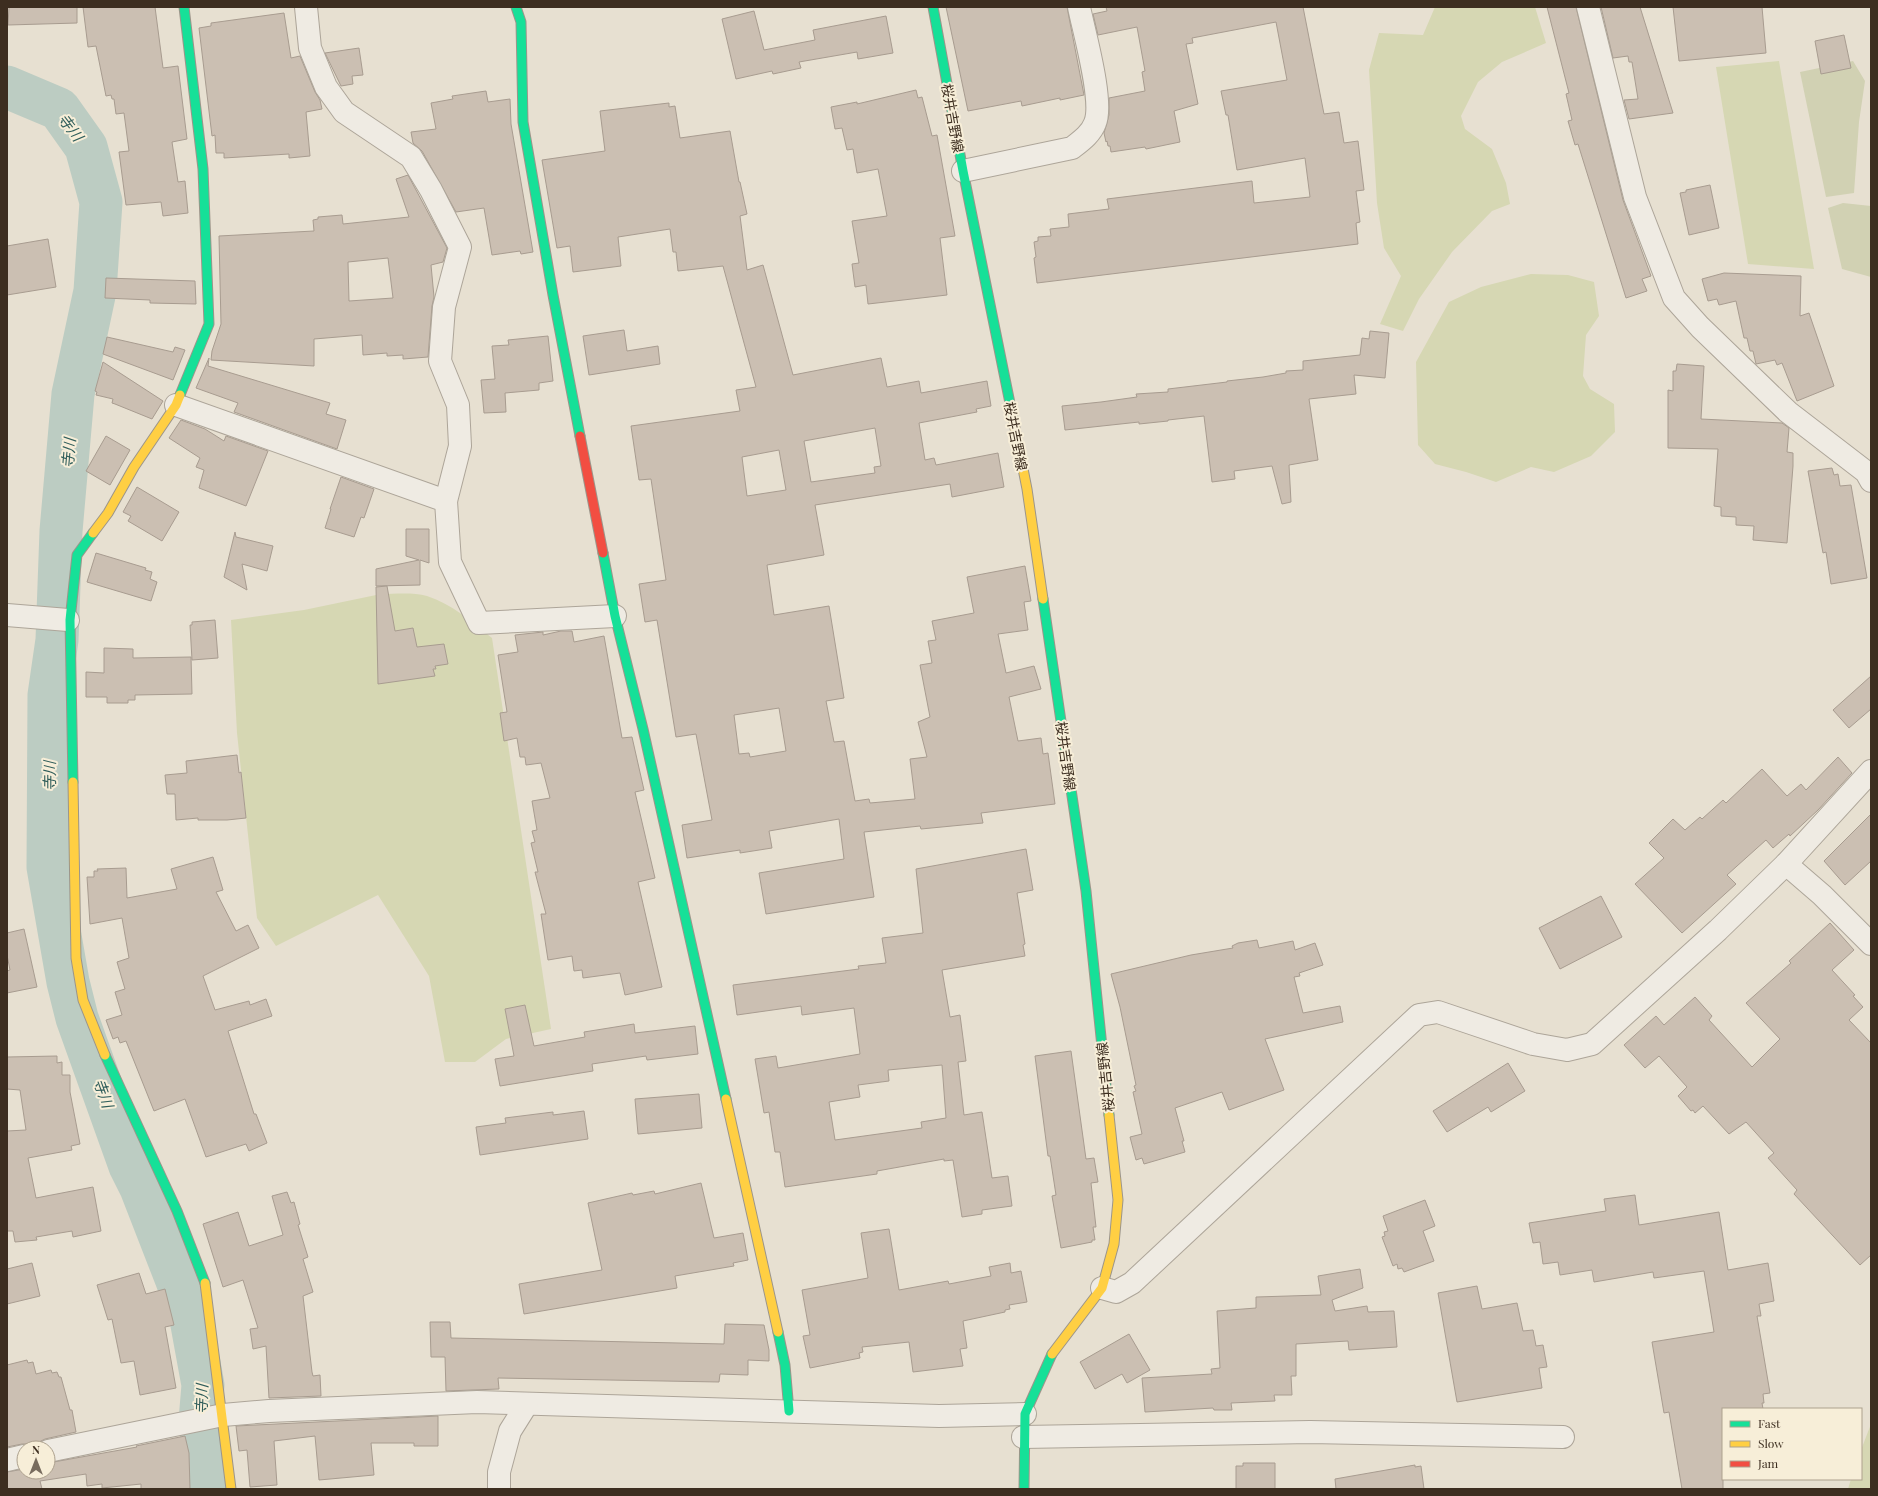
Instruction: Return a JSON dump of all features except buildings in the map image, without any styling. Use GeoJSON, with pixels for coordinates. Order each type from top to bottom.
{"type":"FeatureCollection","features":[{"type":"Feature","properties":{"kind":"street"},"geometry":{"type":"LineString","coordinates":[[184,7],[203,169],[208,324],[176,405],[134,467],[108,513],[77,555],[69,620],[76,958],[83,1000],[95,1033],[177,1211],[206,1284],[218,1416],[231,1489]]}},
{"type":"Feature","properties":{"kind":"street"},"geometry":{"type":"LineString","coordinates":[[306,7],[310,48],[326,87],[344,112],[411,157],[431,190],[460,246],[444,307],[440,360],[458,404],[460,446],[446,501],[450,562],[479,624],[615,616]]}},
{"type":"Feature","properties":{"kind":"street"},"geometry":{"type":"LineString","coordinates":[[516,7],[520,22],[524,122],[553,295],[615,616],[645,736],[765,1272],[785,1365],[789,1411]]}},
{"type":"Feature","properties":{"kind":"street","name":"桜井吉野線"},"geometry":{"type":"LineString","coordinates":[[933,7],[963,171],[1027,489],[1086,891],[1118,1200],[1114,1244],[1102,1288],[1049,1358],[1024,1414],[1024,1489]]}},
{"type":"Feature","properties":{"kind":"street"},"geometry":{"type":"LineString","coordinates":[[963,171],[1072,148],[1086,137],[1095,124],[1098,102],[1079,7]]}},
{"type":"Feature","properties":{"kind":"street"},"geometry":{"type":"LineString","coordinates":[[1588,7],[1635,197],[1674,298],[1700,328],[1788,412],[1866,472],[1871,481]]}},
{"type":"Feature","properties":{"kind":"street"},"geometry":{"type":"LineString","coordinates":[[176,405],[446,501]]}},
{"type":"Feature","properties":{"kind":"street"},"geometry":{"type":"LineString","coordinates":[[7,615],[69,620]]}},
{"type":"Feature","properties":{"kind":"street"},"geometry":{"type":"LineString","coordinates":[[1102,1288],[1116,1292],[1132,1283],[1419,1014],[1438,1012],[1533,1044],[1567,1050],[1592,1044],[1718,930],[1786,864],[1871,771]]}},
{"type":"Feature","properties":{"kind":"street"},"geometry":{"type":"LineString","coordinates":[[1786,864],[1822,895],[1871,944]]}},
{"type":"Feature","properties":{"kind":"street"},"geometry":{"type":"LineString","coordinates":[[56,1449],[218,1416],[269,1411],[477,1402],[939,1416],[1024,1414]]}},
{"type":"Feature","properties":{"kind":"street"},"geometry":{"type":"LineString","coordinates":[[499,1489],[499,1472],[510,1431],[527,1404]]}},
{"type":"Feature","properties":{"kind":"street"},"geometry":{"type":"LineString","coordinates":[[1023,1437],[1310,1432],[1563,1437]]}},
{"type":"Feature","properties":{"kind":"green space"},"geometry":{"type":"Polygon","coordinates":[[[1435,7],[1535,7],[1546,43],[1502,62],[1478,82],[1461,116],[1465,129],[1492,149],[1506,183],[1510,204],[1492,211],[1452,252],[1419,299],[1403,331],[1380,324],[1401,276],[1384,248],[1377,203],[1369,70],[1379,33],[1423,35],[1435,7]]]}},
{"type":"Feature","properties":{"kind":"green space"},"geometry":{"type":"Polygon","coordinates":[[[1779,61],[1814,269],[1748,264],[1716,67],[1779,61]]]}},
{"type":"Feature","properties":{"kind":"green space"},"geometry":{"type":"Polygon","coordinates":[[[1853,61],[1865,81],[1859,122],[1854,193],[1826,197],[1800,72],[1853,61]]]}},
{"type":"Feature","properties":{"kind":"green space"},"geometry":{"type":"Polygon","coordinates":[[[1843,203],[1871,206],[1871,277],[1842,269],[1828,208],[1843,203]]]}},
{"type":"Feature","properties":{"kind":"green space"},"geometry":{"type":"Polygon","coordinates":[[[1531,274],[1568,275],[1594,282],[1599,316],[1586,335],[1583,376],[1590,389],[1614,404],[1615,432],[1591,456],[1554,472],[1531,467],[1496,482],[1435,464],[1418,445],[1416,362],[1449,302],[1481,287],[1531,274]]]}},
{"type":"Feature","properties":{"kind":"green space"},"geometry":{"type":"Polygon","coordinates":[[[381,594],[416,594],[436,599],[461,614],[492,638],[551,1029],[506,1039],[475,1062],[445,1062],[429,976],[378,895],[276,946],[257,918],[237,733],[231,620],[304,610],[381,594]]]}},
{"type":"Feature","properties":{"kind":"green space"},"geometry":{"type":"Polygon","coordinates":[[[1871,1424],[1871,1489],[1848,1489],[1851,1480],[1862,1480],[1862,1447],[1871,1424]]]}},
{"type":"Feature","properties":{"kind":"waterway","name":"寺川"},"geometry":{"type":"LineString","coordinates":[[7,87],[59,109],[86,147],[101,202],[95,291],[73,394],[61,531],[57,640],[49,695],[48,867],[68,982],[77,1018],[130,1166],[141,1188],[190,1314],[203,1385],[200,1421],[207,1489]]}},
{"type":"Feature","properties":{"kind":"traffic: fast"},"geometry":{"type":"LineString","coordinates":[[180,395],[209,324],[203,169],[184,7]]}},
{"type":"Feature","properties":{"kind":"traffic: fast"},"geometry":{"type":"LineString","coordinates":[[516,7],[521,22],[523,122],[553,295],[580,436]]}},
{"type":"Feature","properties":{"kind":"traffic: fast"},"geometry":{"type":"LineString","coordinates":[[933,7],[963,171],[1013,418]]}},
{"type":"Feature","properties":{"kind":"traffic: fast"},"geometry":{"type":"LineString","coordinates":[[73,782],[70,620],[77,555],[93,533]]}},
{"type":"Feature","properties":{"kind":"traffic: fast"},"geometry":{"type":"LineString","coordinates":[[603,553],[615,616],[643,729],[726,1099]]}},
{"type":"Feature","properties":{"kind":"traffic: fast"},"geometry":{"type":"LineString","coordinates":[[1043,599],[1086,891],[1109,1115]]}},
{"type":"Feature","properties":{"kind":"traffic: fast"},"geometry":{"type":"LineString","coordinates":[[105,1055],[177,1211],[205,1283]]}},
{"type":"Feature","properties":{"kind":"traffic: fast"},"geometry":{"type":"LineString","coordinates":[[778,1332],[785,1365],[789,1411]]}},
{"type":"Feature","properties":{"kind":"traffic: fast"},"geometry":{"type":"LineString","coordinates":[[1024,1489],[1025,1414],[1052,1354]]}},
{"type":"Feature","properties":{"kind":"traffic: slow"},"geometry":{"type":"LineString","coordinates":[[93,533],[108,513],[134,467],[176,405],[180,395]]}},
{"type":"Feature","properties":{"kind":"traffic: slow"},"geometry":{"type":"LineString","coordinates":[[1013,418],[1027,489],[1043,599]]}},
{"type":"Feature","properties":{"kind":"traffic: slow"},"geometry":{"type":"LineString","coordinates":[[73,782],[76,958],[83,1000],[105,1055]]}},
{"type":"Feature","properties":{"kind":"traffic: slow"},"geometry":{"type":"LineString","coordinates":[[726,1099],[778,1332]]}},
{"type":"Feature","properties":{"kind":"traffic: slow"},"geometry":{"type":"LineString","coordinates":[[1052,1354],[1102,1288],[1114,1244],[1118,1200],[1109,1115]]}},
{"type":"Feature","properties":{"kind":"traffic: slow"},"geometry":{"type":"LineString","coordinates":[[205,1283],[231,1489]]}},
{"type":"Feature","properties":{"kind":"traffic: jam"},"geometry":{"type":"LineString","coordinates":[[580,436],[603,553]]}}]}
